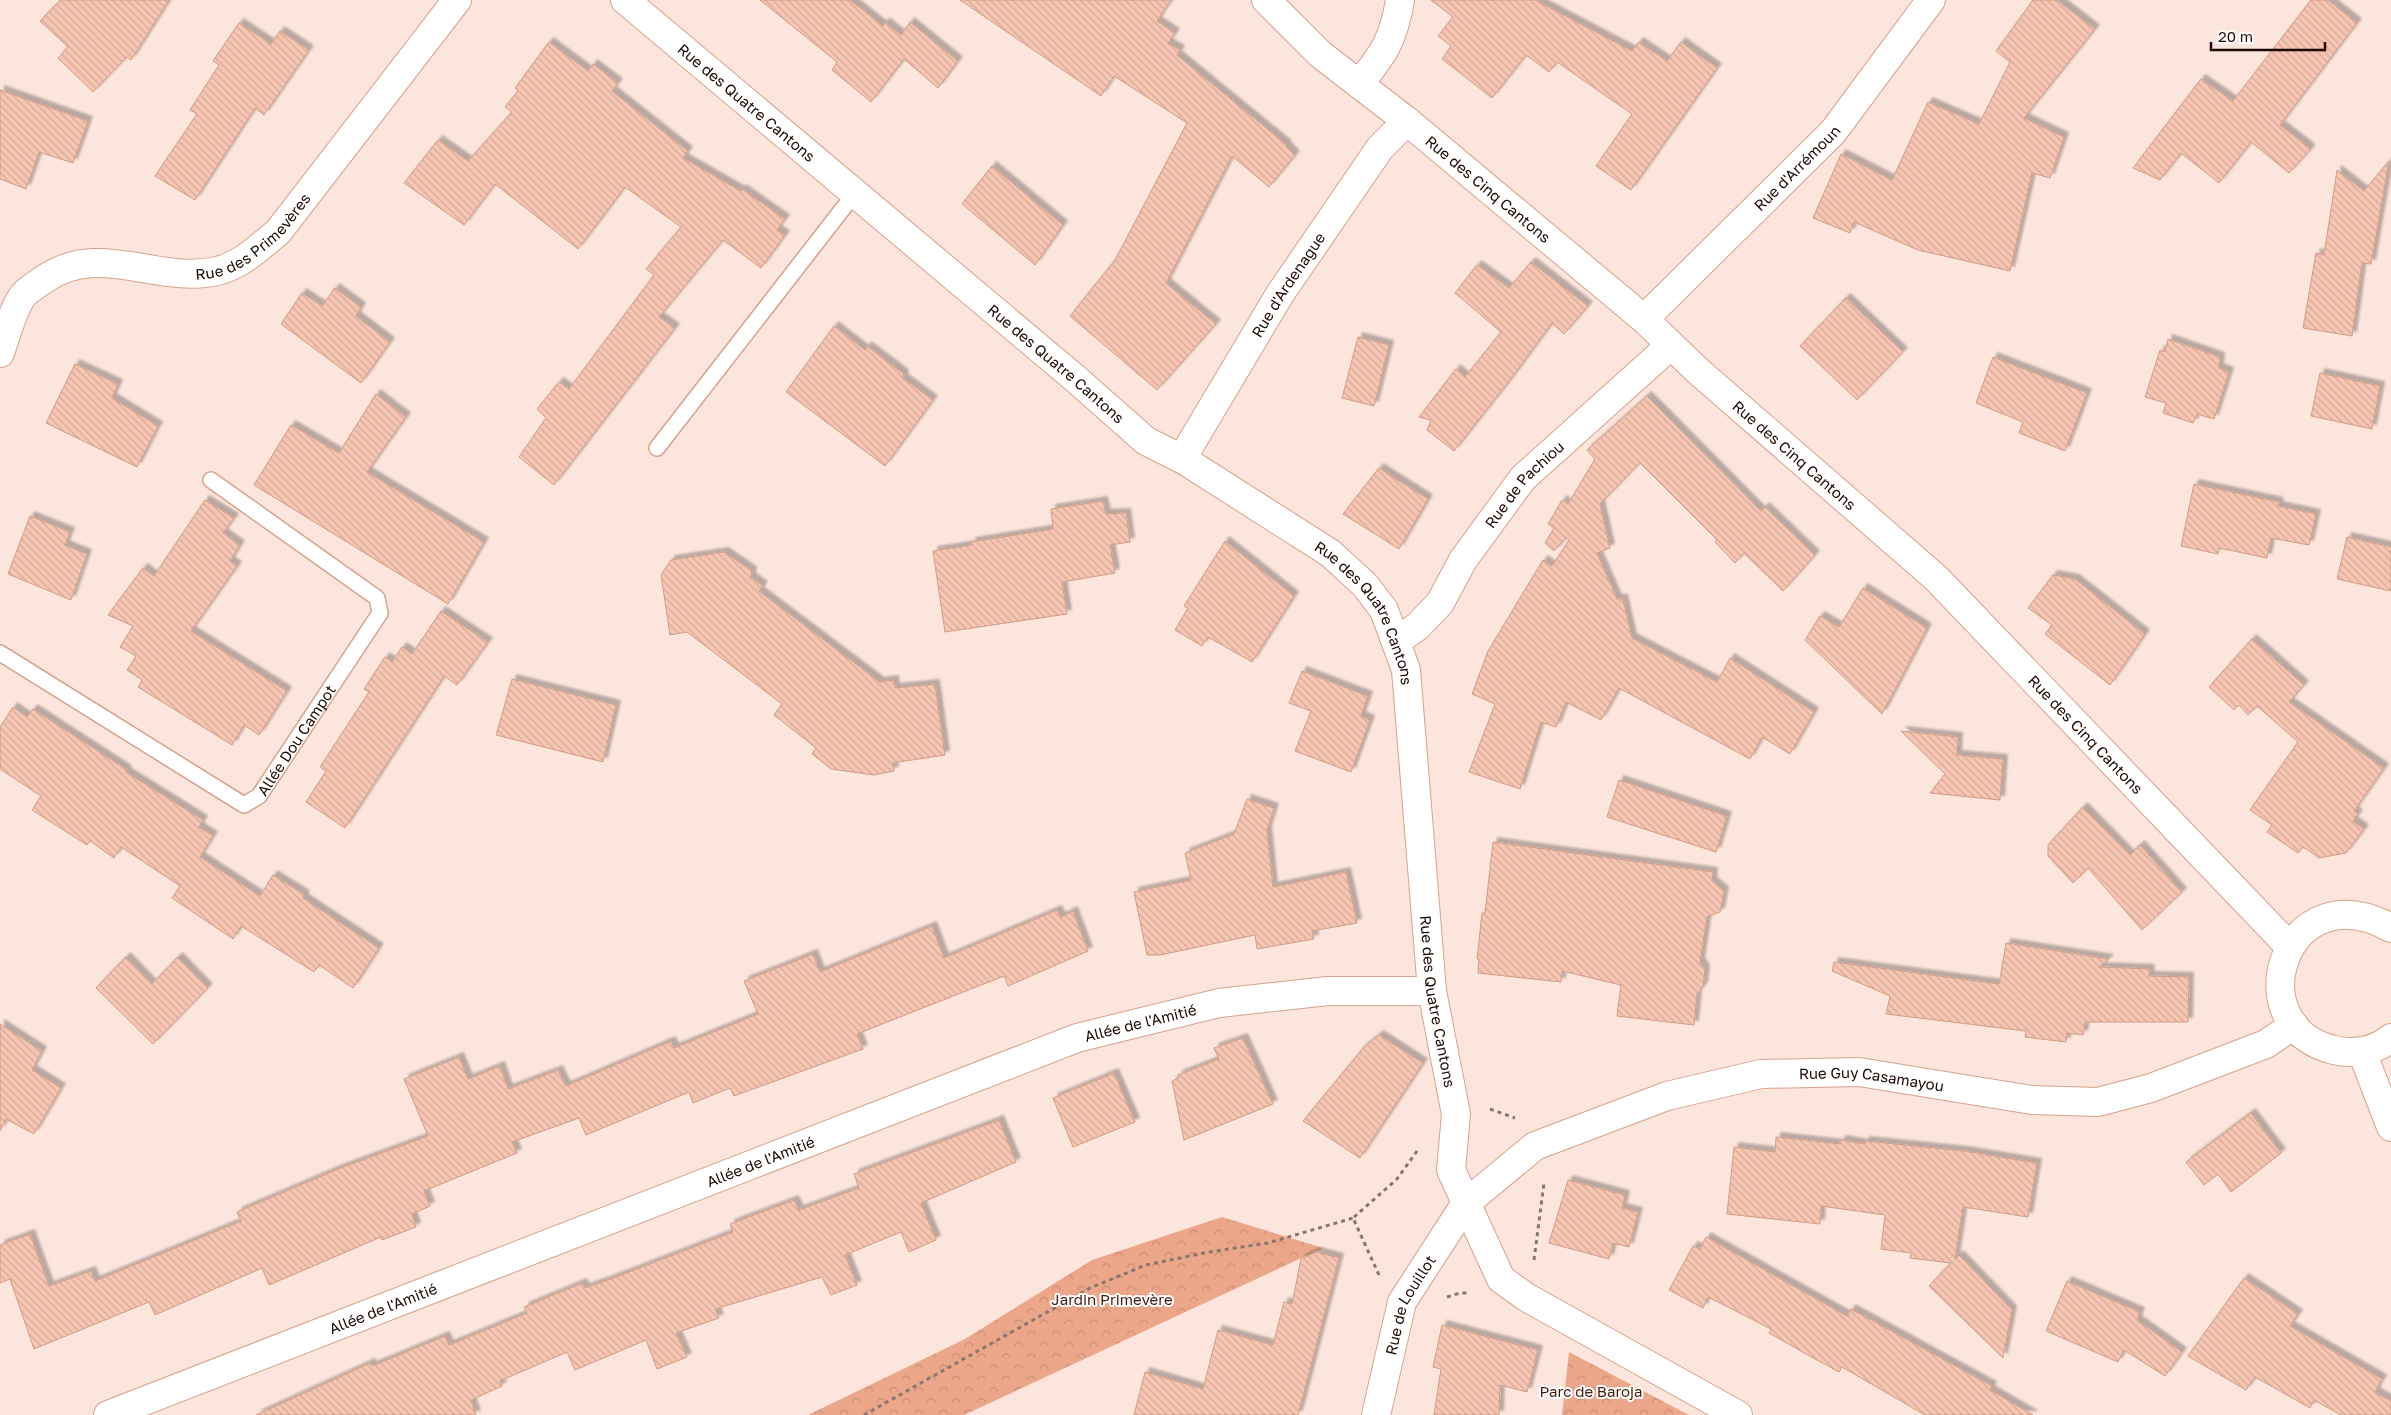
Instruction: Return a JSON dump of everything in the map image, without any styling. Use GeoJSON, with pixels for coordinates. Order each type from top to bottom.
{"type":"FeatureCollection","features":[{"type":"Feature","properties":{"kind":"street","name":"Rue des Primevères"},"geometry":{"type":"LineString","coordinates":[[0,354],[20,298],[58,270],[83,262],[109,262],[188,274],[218,271],[242,261],[278,232],[457,0]]}},
{"type":"Feature","properties":{"kind":"street","name":"Rue des Quatre Cantons"},"geometry":{"type":"LineString","coordinates":[[625,0],[856,193],[1146,441],[1184,460],[1330,553],[1365,585],[1384,610],[1397,640],[1406,670],[1432,991],[1456,1114],[1451,1170],[1501,1280],[1526,1297],[1738,1415]]}},
{"type":"Feature","properties":{"kind":"street","name":"Rue des Cinq Cantons"},"geometry":{"type":"LineString","coordinates":[[1266,0],[1320,54],[1407,121],[1644,318],[1698,370],[1936,578],[2290,947]]}},
{"type":"Feature","properties":{"kind":"street"},"geometry":{"type":"LineString","coordinates":[[1359,84],[1381,56],[1395,29],[1400,0]]}},
{"type":"Feature","properties":{"kind":"street","name":"Rue d'Arrémoun"},"geometry":{"type":"LineString","coordinates":[[1644,318],[1833,132],[1931,0]]}},
{"type":"Feature","properties":{"kind":"street","name":"Rue d'Ardenague"},"geometry":{"type":"LineString","coordinates":[[1184,460],[1190,445],[1280,294],[1380,148],[1407,121]]}},
{"type":"Feature","properties":{"kind":"street","name":"Rue de Pachiou"},"geometry":{"type":"LineString","coordinates":[[1397,640],[1418,626],[1440,602],[1463,560],[1523,478],[1671,344]]}},
{"type":"Feature","properties":{"kind":"street"},"geometry":{"type":"LineString","coordinates":[[2391,928],[2372,918],[2349,914],[2326,918],[2306,929],[2290,947],[2282,966],[2279,987],[2283,1007],[2294,1025],[2307,1039],[2324,1048],[2342,1052],[2362,1052],[2383,1044],[2391,1038]]}},
{"type":"Feature","properties":{"kind":"street","name":"Allée de l'Amitié"},"geometry":{"type":"LineString","coordinates":[[108,1415],[1077,1038],[1219,1003],[1328,991],[1432,991]]}},
{"type":"Feature","properties":{"kind":"street","name":"Rue Guy Casamayou"},"geometry":{"type":"LineString","coordinates":[[1466,1203],[1535,1146],[1667,1096],[1761,1074],[1859,1072],[2032,1100],[2098,1102],[2151,1088],[2266,1044],[2294,1025]]}},
{"type":"Feature","properties":{"kind":"street"},"geometry":{"type":"LineString","coordinates":[[2362,1052],[2391,1127]]}},
{"type":"Feature","properties":{"kind":"street","name":"Rue de Louillot"},"geometry":{"type":"LineString","coordinates":[[1376,1415],[1402,1302],[1466,1203]]}},
{"type":"Feature","properties":{"kind":"lane"},"geometry":{"type":"LineString","coordinates":[[657,448],[856,193]]}},
{"type":"Feature","properties":{"kind":"lane","name":"Allée Dou Campot"},"geometry":{"type":"LineString","coordinates":[[0,654],[244,805],[259,796],[380,613],[377,598],[211,480]]}},
{"type":"Feature","properties":{"kind":"path"},"geometry":{"type":"LineString","coordinates":[[1486,1107],[1518,1119]]}},
{"type":"Feature","properties":{"kind":"path"},"geometry":{"type":"LineString","coordinates":[[864,1415],[1090,1288],[1146,1265],[1209,1252],[1268,1243],[1353,1218],[1397,1179],[1423,1143]]}},
{"type":"Feature","properties":{"kind":"path"},"geometry":{"type":"LineString","coordinates":[[1536,1266],[1533,1260],[1545,1177]]}},
{"type":"Feature","properties":{"kind":"path"},"geometry":{"type":"LineString","coordinates":[[1353,1218],[1370,1253],[1379,1281]]}},
{"type":"Feature","properties":{"kind":"green space","name":"Jardin Primevère"},"geometry":{"type":"Polygon","coordinates":[[[1222,1217],[1323,1248],[964,1415],[808,1415],[965,1339],[1092,1260],[1222,1217]]]}},
{"type":"Feature","properties":{"kind":"green space","name":"Parc de Baroja"},"geometry":{"type":"Polygon","coordinates":[[[1569,1352],[1689,1415],[1562,1415],[1569,1352]]]}},
{"type":"Feature","properties":{"kind":"building"},"geometry":{"type":"Polygon","coordinates":[[[61,0],[169,0],[131,60],[127,57],[93,92],[58,58],[68,47],[40,21],[61,0]]]}},
{"type":"Feature","properties":{"kind":"building"},"geometry":{"type":"Polygon","coordinates":[[[760,0],[850,0],[883,26],[885,22],[901,35],[910,22],[958,61],[938,88],[904,59],[871,102],[832,70],[837,62],[760,0]]]}},
{"type":"Feature","properties":{"kind":"building"},"geometry":{"type":"Polygon","coordinates":[[[960,0],[1171,0],[1157,21],[1175,33],[1168,43],[1180,50],[1177,55],[1287,145],[1295,155],[1269,187],[1232,156],[1166,283],[1216,324],[1157,390],[1070,316],[1115,260],[1187,123],[1114,76],[1101,96],[960,0]]]}},
{"type":"Feature","properties":{"kind":"building"},"geometry":{"type":"Polygon","coordinates":[[[1431,0],[1535,0],[1632,51],[1639,42],[1667,61],[1681,42],[1717,68],[1631,190],[1596,166],[1632,114],[1557,62],[1549,72],[1526,55],[1492,98],[1442,59],[1451,46],[1438,36],[1453,17],[1431,0]]]}},
{"type":"Feature","properties":{"kind":"building"},"geometry":{"type":"Polygon","coordinates":[[[2033,0],[2057,0],[2095,29],[2024,118],[2064,137],[2050,178],[2032,173],[2010,271],[1918,250],[1854,222],[1850,233],[1813,218],[1841,154],[1892,180],[1928,102],[1979,124],[2010,62],[1996,51],[2033,0]]]}},
{"type":"Feature","properties":{"kind":"building"},"geometry":{"type":"Polygon","coordinates":[[[2311,0],[2328,0],[2357,23],[2280,125],[2311,149],[2289,173],[2251,142],[2219,183],[2181,153],[2160,180],[2133,168],[2201,79],[2233,101],[2311,0]]]}},
{"type":"Feature","properties":{"kind":"building"},"geometry":{"type":"Polygon","coordinates":[[[239,23],[271,44],[280,31],[309,50],[264,115],[255,108],[195,200],[155,176],[197,114],[190,110],[219,65],[213,61],[239,23]]]}},
{"type":"Feature","properties":{"kind":"building"},"geometry":{"type":"Polygon","coordinates":[[[549,42],[588,71],[593,64],[618,83],[612,91],[688,151],[683,158],[741,191],[742,189],[785,219],[777,230],[785,235],[761,268],[723,240],[659,317],[675,328],[554,485],[519,457],[546,418],[537,409],[559,382],[569,389],[654,275],[646,269],[681,227],[625,187],[578,249],[495,184],[464,225],[404,183],[438,140],[468,161],[512,112],[505,107],[518,91],[515,88],[549,42]]]}},
{"type":"Feature","properties":{"kind":"building"},"geometry":{"type":"Polygon","coordinates":[[[0,90],[88,121],[73,163],[39,152],[26,189],[0,179],[0,90]]]}},
{"type":"Feature","properties":{"kind":"building"},"geometry":{"type":"Polygon","coordinates":[[[2389,161],[2371,264],[2362,263],[2352,336],[2303,328],[2316,253],[2324,255],[2337,170],[2364,191],[2389,161]]]}},
{"type":"Feature","properties":{"kind":"building"},"geometry":{"type":"Polygon","coordinates":[[[992,166],[1063,225],[1035,265],[962,204],[992,166]]]}},
{"type":"Feature","properties":{"kind":"building"},"geometry":{"type":"Polygon","coordinates":[[[1531,262],[1588,306],[1564,334],[1552,323],[1454,451],[1427,430],[1431,420],[1419,417],[1456,369],[1465,377],[1501,332],[1455,293],[1477,265],[1509,288],[1531,262]]]}},
{"type":"Feature","properties":{"kind":"building"},"geometry":{"type":"Polygon","coordinates":[[[335,288],[361,307],[356,316],[390,342],[361,383],[281,324],[302,293],[322,306],[335,288]]]}},
{"type":"Feature","properties":{"kind":"building"},"geometry":{"type":"Polygon","coordinates":[[[1846,298],[1903,352],[1857,400],[1800,346],[1846,298]]]}},
{"type":"Feature","properties":{"kind":"building"},"geometry":{"type":"Polygon","coordinates":[[[834,326],[865,350],[867,346],[904,374],[903,378],[933,400],[885,466],[786,392],[834,326]]]}},
{"type":"Feature","properties":{"kind":"building"},"geometry":{"type":"Polygon","coordinates":[[[1358,337],[1389,345],[1374,406],[1342,398],[1358,337]]]}},
{"type":"Feature","properties":{"kind":"building"},"geometry":{"type":"Polygon","coordinates":[[[2168,339],[2220,357],[2219,368],[2229,372],[2214,419],[2197,414],[2193,423],[2163,413],[2166,403],[2145,397],[2160,350],[2165,352],[2168,339]]]}},
{"type":"Feature","properties":{"kind":"building"},"geometry":{"type":"Polygon","coordinates":[[[1993,357],[2087,393],[2065,451],[2019,433],[2023,422],[1976,403],[1993,357]]]}},
{"type":"Feature","properties":{"kind":"building"},"geometry":{"type":"Polygon","coordinates":[[[75,364],[118,384],[112,398],[158,426],[137,467],[46,423],[75,364]]]}},
{"type":"Feature","properties":{"kind":"building"},"geometry":{"type":"Polygon","coordinates":[[[2320,373],[2380,386],[2372,429],[2311,416],[2320,373]]]}},
{"type":"Feature","properties":{"kind":"building"},"geometry":{"type":"Polygon","coordinates":[[[376,394],[406,417],[367,472],[484,542],[448,604],[254,485],[291,425],[339,453],[376,394]]]}},
{"type":"Feature","properties":{"kind":"building"},"geometry":{"type":"Polygon","coordinates":[[[1647,396],[1761,511],[1765,507],[1815,555],[1783,591],[1744,553],[1735,563],[1715,542],[1717,540],[1640,463],[1600,504],[1610,548],[1597,553],[1617,599],[1623,599],[1632,638],[1717,682],[1730,658],[1814,712],[1790,754],[1762,737],[1750,759],[1619,688],[1601,720],[1566,702],[1556,727],[1541,722],[1520,789],[1469,772],[1495,704],[1472,694],[1488,651],[1543,560],[1552,566],[1569,540],[1566,538],[1554,551],[1545,543],[1554,528],[1548,524],[1562,500],[1568,504],[1595,459],[1587,450],[1647,396]]]}},
{"type":"Feature","properties":{"kind":"building"},"geometry":{"type":"Polygon","coordinates":[[[1379,468],[1428,499],[1399,549],[1343,514],[1379,468]]]}},
{"type":"Feature","properties":{"kind":"building"},"geometry":{"type":"Polygon","coordinates":[[[2194,484],[2279,502],[2278,506],[2316,514],[2309,545],[2271,538],[2267,558],[2219,548],[2218,554],[2181,546],[2194,484]]]}},
{"type":"Feature","properties":{"kind":"building"},"geometry":{"type":"Polygon","coordinates":[[[205,500],[234,518],[223,533],[240,545],[230,561],[237,566],[191,631],[287,691],[259,735],[244,725],[232,745],[138,687],[142,680],[127,670],[136,656],[120,647],[133,626],[108,615],[143,568],[154,576],[205,500]]]}},
{"type":"Feature","properties":{"kind":"building"},"geometry":{"type":"Polygon","coordinates":[[[1103,501],[1106,514],[1126,513],[1130,542],[1110,545],[1115,573],[1062,582],[1067,614],[945,632],[933,551],[972,545],[971,542],[1053,529],[1051,509],[1103,501]]]}},
{"type":"Feature","properties":{"kind":"building"},"geometry":{"type":"Polygon","coordinates":[[[30,516],[70,532],[65,545],[87,554],[71,600],[8,574],[30,516]]]}},
{"type":"Feature","properties":{"kind":"building"},"geometry":{"type":"Polygon","coordinates":[[[2347,537],[2391,547],[2391,591],[2337,579],[2347,537]]]}},
{"type":"Feature","properties":{"kind":"building"},"geometry":{"type":"Polygon","coordinates":[[[1225,541],[1294,596],[1252,662],[1208,637],[1202,646],[1175,630],[1188,608],[1184,606],[1225,541]]]}},
{"type":"Feature","properties":{"kind":"building"},"geometry":{"type":"Polygon","coordinates":[[[724,552],[752,571],[751,577],[763,586],[759,591],[880,682],[894,680],[895,688],[935,684],[945,755],[892,763],[894,771],[874,775],[831,769],[812,754],[816,748],[774,715],[782,704],[687,632],[670,635],[661,575],[671,560],[724,552]]]}},
{"type":"Feature","properties":{"kind":"building"},"geometry":{"type":"Polygon","coordinates":[[[2053,575],[2075,579],[2145,634],[2110,685],[2045,634],[2052,625],[2028,608],[2053,575]]]}},
{"type":"Feature","properties":{"kind":"building"},"geometry":{"type":"Polygon","coordinates":[[[1863,588],[1927,628],[1882,714],[1805,640],[1820,616],[1839,627],[1863,588]]]}},
{"type":"Feature","properties":{"kind":"building"},"geometry":{"type":"Polygon","coordinates":[[[441,611],[488,642],[457,685],[444,676],[345,828],[306,802],[326,771],[320,767],[369,692],[364,689],[385,657],[392,662],[402,647],[412,654],[441,611]]]}},
{"type":"Feature","properties":{"kind":"building"},"geometry":{"type":"Polygon","coordinates":[[[2252,639],[2304,685],[2289,702],[2384,768],[2354,811],[2358,814],[2353,821],[2364,829],[2346,853],[2319,858],[2303,847],[2298,853],[2267,832],[2272,825],[2250,810],[2298,742],[2257,706],[2248,715],[2239,705],[2234,710],[2209,687],[2252,639]]]}},
{"type":"Feature","properties":{"kind":"building"},"geometry":{"type":"Polygon","coordinates":[[[1302,671],[1368,696],[1361,716],[1370,720],[1351,772],[1295,751],[1311,711],[1289,703],[1302,671]]]}},
{"type":"Feature","properties":{"kind":"building"},"geometry":{"type":"Polygon","coordinates":[[[512,679],[616,705],[603,762],[496,735],[512,679]]]}},
{"type":"Feature","properties":{"kind":"building"},"geometry":{"type":"Polygon","coordinates":[[[13,707],[27,717],[33,709],[127,770],[126,772],[203,820],[199,827],[213,836],[200,857],[260,896],[273,875],[305,895],[303,898],[379,948],[353,988],[319,965],[314,972],[241,926],[233,939],[172,898],[180,886],[121,847],[114,858],[90,841],[87,845],[32,810],[41,796],[0,769],[0,727],[13,707]]]}},
{"type":"Feature","properties":{"kind":"building"},"geometry":{"type":"Polygon","coordinates":[[[1901,731],[1958,737],[1957,755],[2003,759],[2000,800],[1930,793],[1945,774],[1901,731]]]}},
{"type":"Feature","properties":{"kind":"building"},"geometry":{"type":"Polygon","coordinates":[[[1619,780],[1727,816],[1716,852],[1607,817],[1619,780]]]}},
{"type":"Feature","properties":{"kind":"building"},"geometry":{"type":"Polygon","coordinates":[[[1247,799],[1274,808],[1267,830],[1273,887],[1346,872],[1357,923],[1312,931],[1314,939],[1257,949],[1255,935],[1160,955],[1147,955],[1134,892],[1191,880],[1185,853],[1234,834],[1247,799]]]}},
{"type":"Feature","properties":{"kind":"building"},"geometry":{"type":"Polygon","coordinates":[[[2083,807],[2130,855],[2140,845],[2182,892],[2142,930],[2088,868],[2073,883],[2048,856],[2048,845],[2083,807]]]}},
{"type":"Feature","properties":{"kind":"building"},"geometry":{"type":"Polygon","coordinates":[[[1493,842],[1713,872],[1712,881],[1724,891],[1720,912],[1707,917],[1700,962],[1705,969],[1703,986],[1697,994],[1694,1025],[1617,1016],[1621,985],[1562,971],[1561,982],[1478,973],[1479,959],[1477,959],[1482,913],[1485,913],[1493,842]]]}},
{"type":"Feature","properties":{"kind":"building"},"geometry":{"type":"Polygon","coordinates":[[[1057,910],[1061,917],[1073,911],[1088,951],[1008,986],[1004,976],[857,1034],[863,1049],[734,1096],[730,1088],[693,1103],[689,1092],[586,1135],[579,1118],[512,1142],[517,1153],[424,1191],[430,1206],[412,1214],[416,1227],[382,1240],[381,1237],[269,1285],[262,1268],[155,1315],[149,1302],[34,1349],[10,1279],[0,1283],[0,1245],[30,1234],[49,1286],[91,1271],[95,1281],[241,1221],[237,1212],[338,1169],[428,1136],[404,1079],[459,1057],[468,1079],[500,1066],[508,1089],[558,1070],[566,1086],[671,1041],[674,1048],[758,1014],[744,981],[813,954],[820,972],[932,926],[944,958],[1057,910]]]}},
{"type":"Feature","properties":{"kind":"building"},"geometry":{"type":"Polygon","coordinates":[[[2006,943],[2109,959],[2099,967],[2150,969],[2149,976],[2189,977],[2188,1022],[2085,1022],[2083,1035],[2067,1033],[2066,1042],[2025,1037],[2026,1031],[1886,1014],[1890,996],[1832,971],[1834,962],[1999,984],[2006,943]]]}},
{"type":"Feature","properties":{"kind":"building"},"geometry":{"type":"Polygon","coordinates":[[[126,957],[152,984],[178,957],[208,988],[153,1044],[96,988],[126,957]]]}},
{"type":"Feature","properties":{"kind":"building"},"geometry":{"type":"Polygon","coordinates":[[[0,1024],[42,1051],[32,1070],[61,1088],[34,1134],[6,1119],[0,1131],[0,1024]]]}},
{"type":"Feature","properties":{"kind":"building"},"geometry":{"type":"Polygon","coordinates":[[[1379,1035],[1423,1063],[1360,1158],[1303,1121],[1364,1047],[1379,1035]]]}},
{"type":"Feature","properties":{"kind":"building"},"geometry":{"type":"Polygon","coordinates":[[[1243,1038],[1273,1104],[1184,1140],[1172,1081],[1179,1078],[1178,1075],[1219,1059],[1214,1048],[1243,1038]]]}},
{"type":"Feature","properties":{"kind":"building"},"geometry":{"type":"Polygon","coordinates":[[[1114,1073],[1135,1122],[1073,1147],[1053,1098],[1114,1073]]]}},
{"type":"Feature","properties":{"kind":"building"},"geometry":{"type":"Polygon","coordinates":[[[2251,1113],[2281,1153],[2231,1192],[2218,1174],[2204,1185],[2186,1162],[2251,1113]]]}},
{"type":"Feature","properties":{"kind":"building"},"geometry":{"type":"Polygon","coordinates":[[[999,1120],[1016,1162],[921,1203],[936,1240],[909,1252],[901,1232],[845,1255],[857,1285],[831,1295],[822,1277],[715,1309],[719,1318],[676,1333],[687,1357],[657,1369],[646,1340],[575,1370],[567,1352],[500,1381],[502,1386],[471,1400],[476,1415],[256,1415],[370,1363],[372,1366],[445,1336],[449,1345],[527,1313],[524,1307],[582,1283],[585,1288],[733,1232],[730,1224],[794,1200],[799,1210],[859,1188],[854,1174],[999,1120]]]}},
{"type":"Feature","properties":{"kind":"building"},"geometry":{"type":"Polygon","coordinates":[[[1776,1137],[1840,1144],[1841,1140],[1865,1144],[1865,1141],[1964,1151],[2037,1163],[2028,1217],[1963,1207],[1955,1259],[1959,1255],[2012,1310],[2003,1358],[1929,1286],[1951,1263],[1910,1258],[1911,1253],[1881,1249],[1885,1215],[1821,1206],[1820,1224],[1727,1214],[1734,1147],[1775,1152],[1776,1137]]]}},
{"type":"Feature","properties":{"kind":"building"},"geometry":{"type":"Polygon","coordinates":[[[1568,1180],[1625,1195],[1622,1208],[1638,1212],[1629,1247],[1613,1243],[1609,1259],[1549,1243],[1568,1180]]]}},
{"type":"Feature","properties":{"kind":"building"},"geometry":{"type":"Polygon","coordinates":[[[1706,1237],[1847,1316],[1851,1309],[1992,1386],[1990,1390],[2033,1415],[1925,1415],[1842,1367],[1839,1372],[1769,1333],[1771,1329],[1708,1297],[1703,1308],[1669,1290],[1693,1246],[1700,1249],[1706,1237]]]}},
{"type":"Feature","properties":{"kind":"building"},"geometry":{"type":"Polygon","coordinates":[[[1316,1252],[1339,1258],[1298,1415],[1134,1415],[1145,1372],[1203,1389],[1218,1330],[1273,1345],[1284,1302],[1292,1304],[1301,1259],[1316,1252]]]}},
{"type":"Feature","properties":{"kind":"building"},"geometry":{"type":"Polygon","coordinates":[[[2244,1278],[2298,1314],[2290,1326],[2382,1379],[2375,1392],[2391,1401],[2391,1415],[2341,1415],[2314,1400],[2310,1408],[2255,1377],[2246,1390],[2188,1356],[2244,1278]]]}},
{"type":"Feature","properties":{"kind":"building"},"geometry":{"type":"Polygon","coordinates":[[[2067,1281],[2140,1312],[2137,1320],[2182,1352],[2165,1376],[2124,1350],[2118,1362],[2046,1331],[2067,1281]]]}},
{"type":"Feature","properties":{"kind":"building"},"geometry":{"type":"Polygon","coordinates":[[[1442,1325],[1538,1350],[1527,1392],[1500,1385],[1499,1415],[1434,1415],[1441,1369],[1433,1367],[1442,1325]]]}}]}
